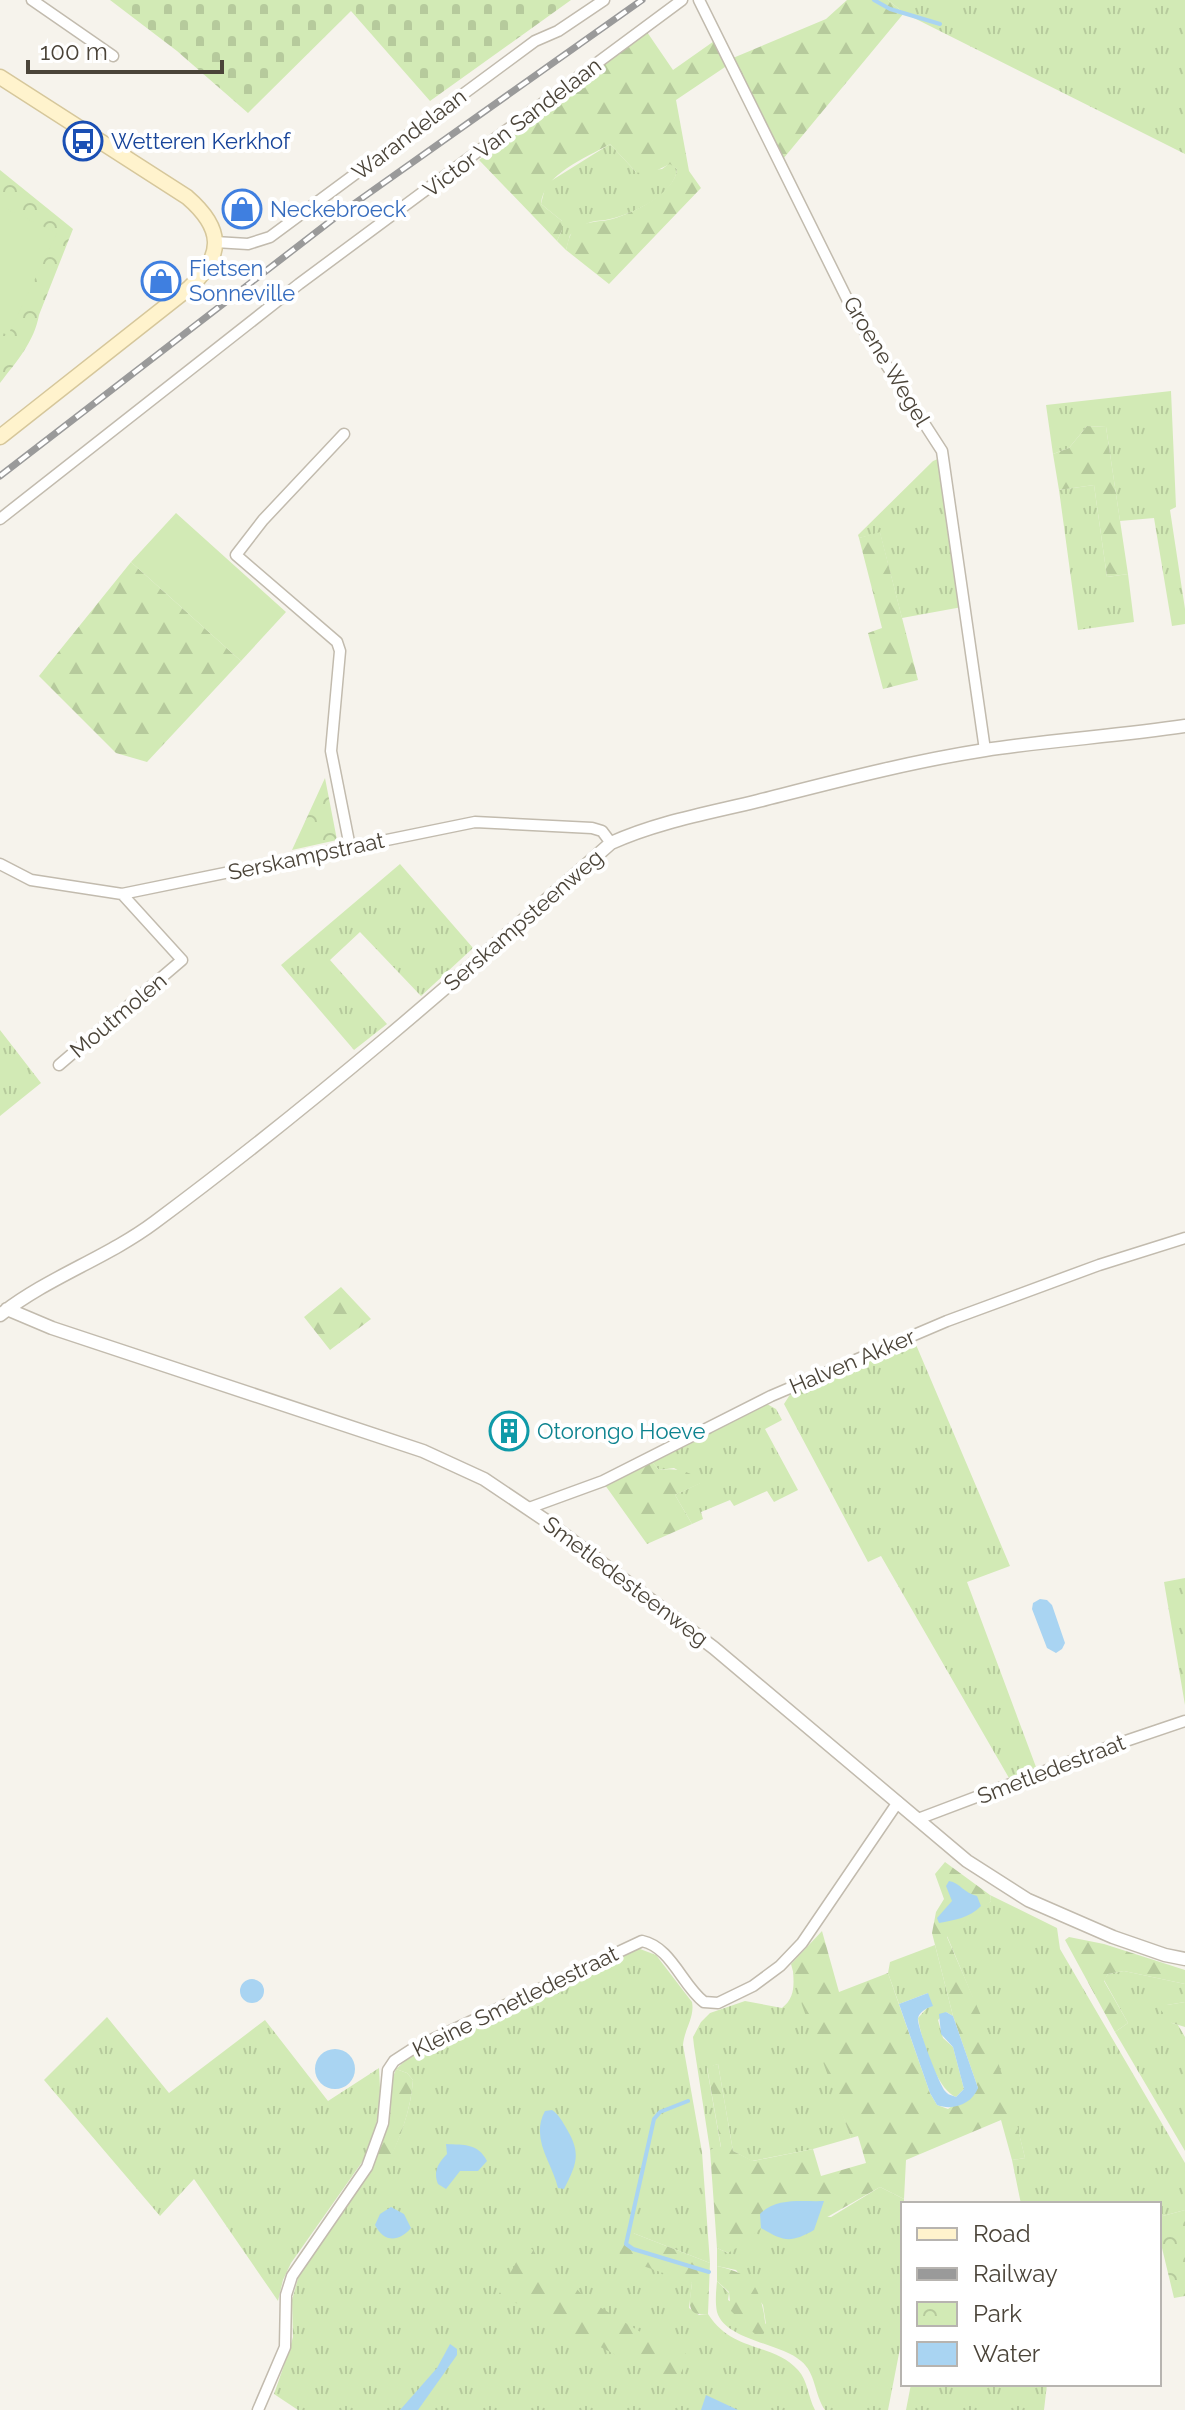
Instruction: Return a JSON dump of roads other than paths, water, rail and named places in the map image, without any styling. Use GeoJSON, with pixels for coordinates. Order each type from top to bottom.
{"type":"FeatureCollection","features":[{"type":"Feature","properties":{"kind":"main road"},"geometry":{"type":"LineString","coordinates":[[0,77],[187,197],[211,222],[215,242],[210,264],[189,288],[0,437]]}},
{"type":"Feature","properties":{"kind":"street"},"geometry":{"type":"LineString","coordinates":[[32,0],[113,56]]}},
{"type":"Feature","properties":{"kind":"street","name":"Warandelaan"},"geometry":{"type":"LineString","coordinates":[[215,242],[248,244],[270,237],[535,41],[558,31],[604,0]]}},
{"type":"Feature","properties":{"kind":"street","name":"Victor Van Sandelaan"},"geometry":{"type":"LineString","coordinates":[[0,519],[299,284],[682,0]]}},
{"type":"Feature","properties":{"kind":"street","name":"Groene Wegel"},"geometry":{"type":"LineString","coordinates":[[699,0],[858,321],[942,451],[985,750]]}},
{"type":"Feature","properties":{"kind":"street"},"geometry":{"type":"LineString","coordinates":[[344,434],[263,520],[236,555],[337,642],[340,651],[331,751],[350,847]]}},
{"type":"Feature","properties":{"kind":"street","name":"Serskampsteenweg"},"geometry":{"type":"LineString","coordinates":[[2,1310],[144,1231],[255,1147],[343,1076],[611,843],[631,834],[702,814],[879,771],[985,750],[1185,726]]}},
{"type":"Feature","properties":{"kind":"street","name":"Serskampstraat"},"geometry":{"type":"LineString","coordinates":[[0,864],[31,880],[122,894],[475,822],[592,828],[602,831],[611,843]]}},
{"type":"Feature","properties":{"kind":"street","name":"Moutmolen"},"geometry":{"type":"LineString","coordinates":[[59,1065],[182,960],[122,894]]}},
{"type":"Feature","properties":{"kind":"street","name":"Halven Akker"},"geometry":{"type":"LineString","coordinates":[[529,1508],[603,1481],[771,1396],[947,1321],[1099,1265],[1185,1238]]}},
{"type":"Feature","properties":{"kind":"street","name":"Smetledesteenweg"},"geometry":{"type":"LineString","coordinates":[[2,1310],[423,1451],[465,1468],[529,1508],[714,1648],[967,1861],[1028,1900],[1113,1937],[1185,1959]]}},
{"type":"Feature","properties":{"kind":"street","name":"Smetledestraat"},"geometry":{"type":"LineString","coordinates":[[918,1819],[1185,1721]]}},
{"type":"Feature","properties":{"kind":"street","name":"Kleine Smetledestraat"},"geometry":{"type":"LineString","coordinates":[[258,2410],[285,2347],[286,2295],[292,2276],[367,2167],[383,2123],[388,2070],[394,2061],[414,2048],[642,1941],[655,1946],[704,2002],[718,2003],[733,1998],[780,1966],[802,1943],[898,1802]]}},
{"type":"Feature","properties":{"kind":"water"},"geometry":{"type":"Polygon","coordinates":[[[1040,1599],[1052,1605],[1065,1643],[1056,1653],[1047,1648],[1032,1609],[1033,1603],[1040,1599]]]}},
{"type":"Feature","properties":{"kind":"water"},"geometry":{"type":"Polygon","coordinates":[[[949,1881],[977,1896],[981,1906],[967,1916],[939,1923],[937,1918],[952,1901],[946,1886],[949,1881]]]}},
{"type":"Feature","properties":{"kind":"water"},"geometry":{"type":"Polygon","coordinates":[[[252,1979],[263,1986],[264,1991],[257,2002],[252,2003],[241,1996],[240,1991],[247,1980],[252,1979]]]}},
{"type":"Feature","properties":{"kind":"water"},"geometry":{"type":"Polygon","coordinates":[[[928,1993],[933,2006],[920,2013],[918,2023],[942,2086],[947,2093],[956,2097],[964,2089],[953,2047],[941,2034],[939,2014],[946,2012],[953,2016],[978,2088],[967,2102],[955,2106],[937,2105],[930,2093],[899,2004],[928,1993]]]}},
{"type":"Feature","properties":{"kind":"water"},"geometry":{"type":"Polygon","coordinates":[[[335,2049],[349,2055],[355,2069],[349,2083],[335,2089],[321,2083],[315,2069],[321,2055],[335,2049]]]}},
{"type":"Feature","properties":{"kind":"water"},"geometry":{"type":"Polygon","coordinates":[[[552,2110],[564,2123],[574,2143],[575,2164],[564,2189],[558,2188],[541,2141],[541,2121],[545,2111],[552,2110]]]}},
{"type":"Feature","properties":{"kind":"water"},"geometry":{"type":"Polygon","coordinates":[[[446,2144],[475,2148],[487,2161],[478,2171],[460,2171],[446,2189],[438,2184],[436,2172],[447,2154],[446,2144]]]}},
{"type":"Feature","properties":{"kind":"water"},"geometry":{"type":"Polygon","coordinates":[[[824,2201],[814,2230],[799,2237],[782,2238],[761,2228],[760,2214],[774,2205],[824,2201]]]}},
{"type":"Feature","properties":{"kind":"water"},"geometry":{"type":"Polygon","coordinates":[[[391,2207],[404,2214],[411,2228],[397,2238],[387,2238],[375,2225],[380,2214],[391,2207]]]}},
{"type":"Feature","properties":{"kind":"water"},"geometry":{"type":"Polygon","coordinates":[[[450,2344],[457,2349],[457,2355],[418,2410],[400,2410],[437,2368],[450,2344]]]}},
{"type":"Feature","properties":{"kind":"water"},"geometry":{"type":"Polygon","coordinates":[[[706,2395],[738,2410],[701,2410],[706,2395]]]}},
{"type":"Feature","properties":{"kind":"waterway"},"geometry":{"type":"LineString","coordinates":[[874,0],[890,9],[940,24]]}},
{"type":"Feature","properties":{"kind":"waterway"},"geometry":{"type":"LineString","coordinates":[[688,2101],[660,2112],[654,2119],[626,2244],[633,2249],[709,2272]]}},
{"type":"Feature","properties":{"kind":"railway"},"geometry":{"type":"LineString","coordinates":[[0,476],[341,213],[642,0]]}},
{"type":"Feature","properties":{"kind":"place","name":"Wetteren Kerkhof"},"geometry":{"type":"Point","coordinates":[83,141]}},
{"type":"Feature","properties":{"kind":"place","name":"Neckebroeck"},"geometry":{"type":"Point","coordinates":[242,209]}},
{"type":"Feature","properties":{"kind":"place","name":"Fietsen Sonneville"},"geometry":{"type":"Point","coordinates":[161,281]}},
{"type":"Feature","properties":{"kind":"place","name":"Otorongo Hoeve"},"geometry":{"type":"Point","coordinates":[509,1431]}}]}
